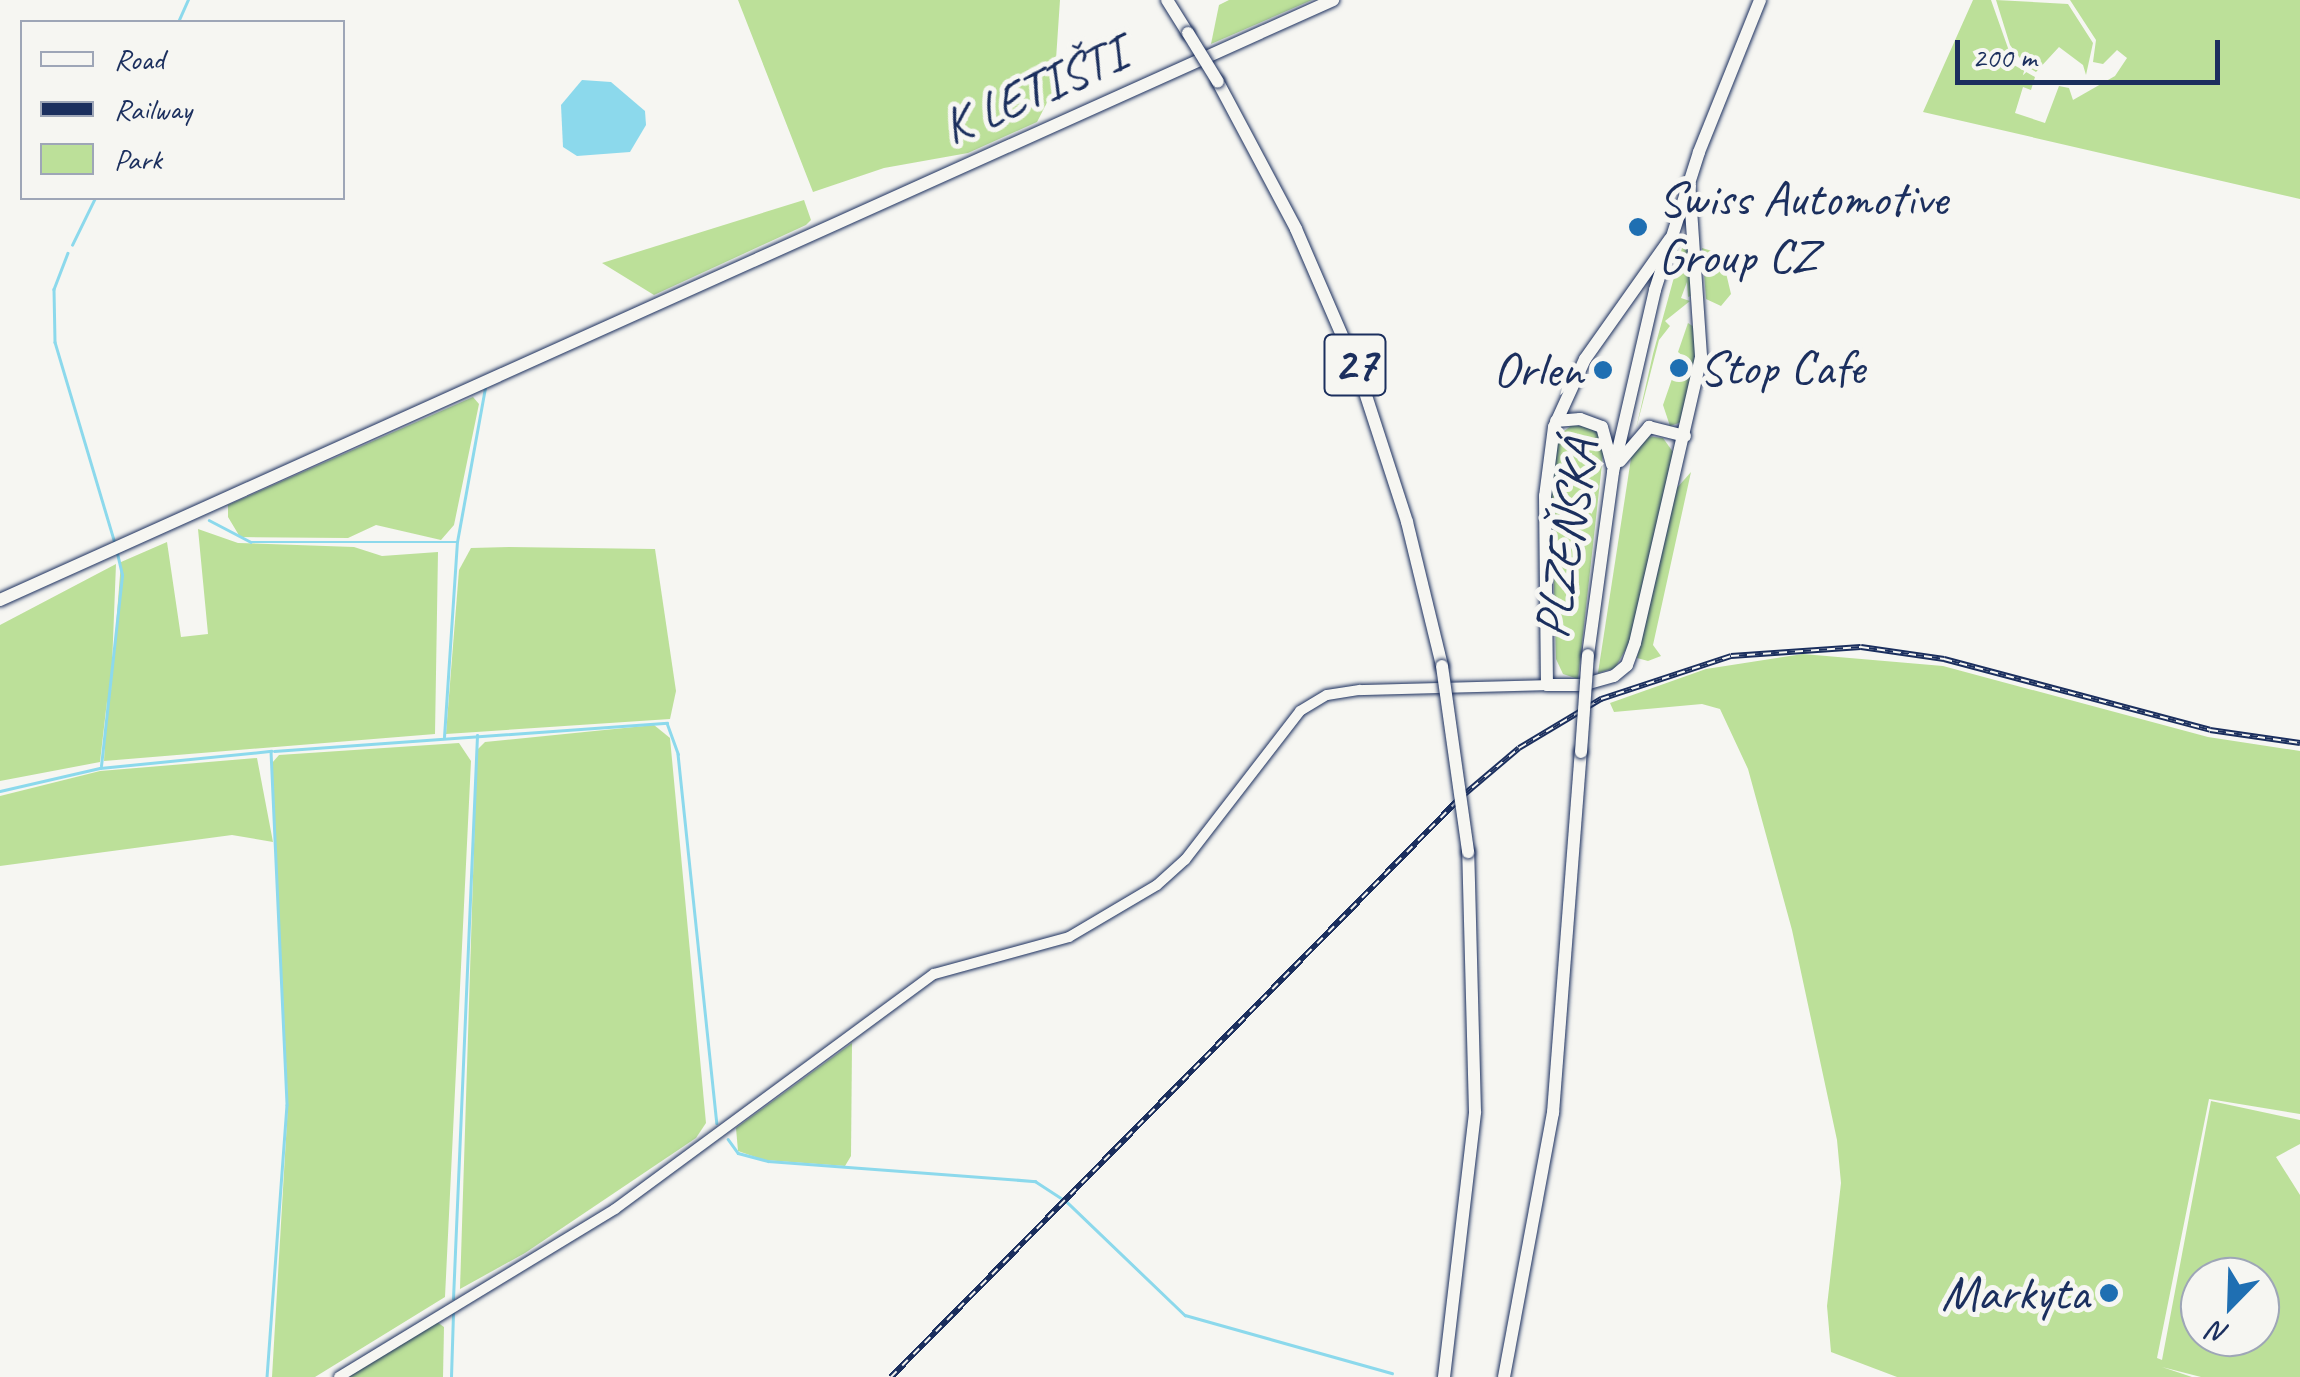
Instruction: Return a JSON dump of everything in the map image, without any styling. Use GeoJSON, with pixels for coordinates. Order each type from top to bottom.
{"type":"FeatureCollection","features":[{"type":"Feature","properties":{"kind":"main road","name":"27"},"geometry":{"type":"LineString","coordinates":[[1166,0],[1218,82],[1302,241],[1360,378],[1407,522],[1442,666],[1468,852],[1475,1112],[1444,1377]]}},
{"type":"Feature","properties":{"kind":"main road","name":"K LETIŠTI"},"geometry":{"type":"LineString","coordinates":[[0,600],[1333,0]]}},
{"type":"Feature","properties":{"kind":"main road","name":"PLZEŇSKÁ"},"geometry":{"type":"LineString","coordinates":[[1504,1377],[1555,1097],[1588,656],[1613,472],[1670,239],[1760,0]]}},
{"type":"Feature","properties":{"kind":"main road"},"geometry":{"type":"LineString","coordinates":[[1670,239],[1622,302],[1556,421],[1546,476],[1547,685],[1599,681],[1627,665],[1685,436],[1701,356],[1690,181]]}},
{"type":"Feature","properties":{"kind":"main road"},"geometry":{"type":"LineString","coordinates":[[1556,421],[1580,418],[1602,427],[1613,472]]}},
{"type":"Feature","properties":{"kind":"main road"},"geometry":{"type":"LineString","coordinates":[[1613,472],[1649,427],[1685,436]]}},
{"type":"Feature","properties":{"kind":"street"},"geometry":{"type":"LineString","coordinates":[[339,1377],[616,1209],[934,974],[1069,937],[1157,885],[1185,860],[1280,734],[1314,703],[1360,690],[1547,685]]}},
{"type":"Feature","properties":{"kind":"green space"},"geometry":{"type":"Polygon","coordinates":[[[738,0],[1060,0],[1054,89],[1037,122],[968,153],[884,168],[813,192],[738,0]]]}},
{"type":"Feature","properties":{"kind":"green space"},"geometry":{"type":"Polygon","coordinates":[[[1229,0],[1312,0],[1211,44],[1219,5],[1229,0]]]}},
{"type":"Feature","properties":{"kind":"green space"},"geometry":{"type":"Polygon","coordinates":[[[1973,0],[1991,0],[2014,65],[2035,77],[2031,90],[2023,87],[2015,113],[2045,123],[2059,86],[2069,88],[2073,100],[2115,76],[2127,58],[2117,50],[2103,64],[2093,62],[2096,40],[2070,0],[2300,0],[2300,199],[1923,112],[1973,0]]]}},
{"type":"Feature","properties":{"kind":"green space"},"geometry":{"type":"Polygon","coordinates":[[[1996,0],[2068,4],[2093,43],[2086,75],[2083,65],[2059,47],[2036,72],[2026,66],[2010,45],[1996,0]]]}},
{"type":"Feature","properties":{"kind":"green space"},"geometry":{"type":"Polygon","coordinates":[[[804,200],[811,220],[806,225],[654,295],[602,263],[804,200]]]}},
{"type":"Feature","properties":{"kind":"green space"},"geometry":{"type":"Polygon","coordinates":[[[1685,237],[1693,295],[1688,297],[1687,282],[1681,298],[1690,301],[1665,321],[1670,326],[1659,340],[1636,429],[1653,354],[1685,237]]]}},
{"type":"Feature","properties":{"kind":"green space"},"geometry":{"type":"Polygon","coordinates":[[[1702,248],[1742,260],[1738,273],[1732,266],[1726,273],[1731,294],[1721,306],[1706,299],[1702,248]]]}},
{"type":"Feature","properties":{"kind":"green space"},"geometry":{"type":"Polygon","coordinates":[[[1688,323],[1697,329],[1694,365],[1678,352],[1688,323]]]}},
{"type":"Feature","properties":{"kind":"green space"},"geometry":{"type":"Polygon","coordinates":[[[1688,371],[1693,372],[1682,422],[1670,426],[1663,405],[1673,376],[1685,379],[1688,371]]]}},
{"type":"Feature","properties":{"kind":"green space"},"geometry":{"type":"Polygon","coordinates":[[[473,397],[479,404],[454,525],[441,540],[376,525],[348,538],[240,537],[228,517],[228,505],[473,397]]]}},
{"type":"Feature","properties":{"kind":"green space"},"geometry":{"type":"Polygon","coordinates":[[[1572,425],[1598,428],[1605,437],[1578,679],[1563,674],[1556,659],[1551,483],[1559,435],[1572,425]]]}},
{"type":"Feature","properties":{"kind":"green space"},"geometry":{"type":"Polygon","coordinates":[[[1646,436],[1663,438],[1673,452],[1631,640],[1615,668],[1598,673],[1632,452],[1646,436]]]}},
{"type":"Feature","properties":{"kind":"green space"},"geometry":{"type":"Polygon","coordinates":[[[1691,472],[1653,645],[1661,656],[1648,661],[1637,658],[1676,489],[1691,472]]]}},
{"type":"Feature","properties":{"kind":"green space"},"geometry":{"type":"Polygon","coordinates":[[[198,529],[238,543],[354,547],[382,556],[438,552],[435,734],[104,761],[107,701],[100,762],[0,781],[0,625],[116,564],[111,691],[121,562],[167,542],[181,637],[208,634],[198,529]]]}},
{"type":"Feature","properties":{"kind":"green space"},"geometry":{"type":"Polygon","coordinates":[[[471,548],[655,549],[676,691],[670,719],[446,734],[459,570],[471,548]]]}},
{"type":"Feature","properties":{"kind":"green space"},"geometry":{"type":"Polygon","coordinates":[[[1803,654],[1943,666],[2208,737],[2300,751],[2300,1114],[2209,1099],[2157,1358],[2162,1360],[2180,1265],[2180,1357],[2280,1357],[2280,1257],[2181,1257],[2211,1101],[2300,1120],[2300,1144],[2276,1157],[2300,1195],[2300,1377],[2201,1377],[2162,1367],[2192,1377],[1897,1377],[1831,1352],[1827,1306],[1841,1183],[1837,1140],[1792,930],[1748,769],[1720,709],[1702,704],[1614,712],[1610,703],[1706,669],[1803,654]]]}},
{"type":"Feature","properties":{"kind":"green space"},"geometry":{"type":"Polygon","coordinates":[[[654,725],[670,738],[706,1123],[696,1138],[525,1253],[460,1289],[477,750],[485,742],[654,725]]]}},
{"type":"Feature","properties":{"kind":"green space"},"geometry":{"type":"Polygon","coordinates":[[[459,743],[471,761],[445,1297],[315,1377],[272,1377],[288,1104],[272,763],[279,755],[459,743]]]}},
{"type":"Feature","properties":{"kind":"green space"},"geometry":{"type":"Polygon","coordinates":[[[257,758],[273,842],[232,835],[0,866],[0,796],[100,771],[257,758]]]}},
{"type":"Feature","properties":{"kind":"green space"},"geometry":{"type":"Polygon","coordinates":[[[852,1043],[851,1156],[845,1166],[764,1160],[738,1151],[736,1128],[852,1043]]]}},
{"type":"Feature","properties":{"kind":"green space"},"geometry":{"type":"Polygon","coordinates":[[[437,1322],[444,1327],[443,1377],[346,1377],[437,1322]]]}},
{"type":"Feature","properties":{"kind":"water"},"geometry":{"type":"Polygon","coordinates":[[[582,80],[611,82],[645,111],[646,125],[630,152],[577,156],[563,147],[561,105],[582,80]]]}},
{"type":"Feature","properties":{"kind":"waterway"},"geometry":{"type":"LineString","coordinates":[[179,20],[188,0]]}},
{"type":"Feature","properties":{"kind":"waterway"},"geometry":{"type":"LineString","coordinates":[[72,245],[94,200]]}},
{"type":"Feature","properties":{"kind":"waterway"},"geometry":{"type":"LineString","coordinates":[[68,253],[54,289],[55,342],[114,540]]}},
{"type":"Feature","properties":{"kind":"waterway"},"geometry":{"type":"LineString","coordinates":[[444,737],[457,542],[485,388]]}},
{"type":"Feature","properties":{"kind":"waterway"},"geometry":{"type":"LineString","coordinates":[[209,520],[251,542],[457,542]]}},
{"type":"Feature","properties":{"kind":"waterway"},"geometry":{"type":"LineString","coordinates":[[101,766],[122,575],[117,554]]}},
{"type":"Feature","properties":{"kind":"waterway"},"geometry":{"type":"LineString","coordinates":[[274,751],[667,723],[678,754],[717,1123]]}},
{"type":"Feature","properties":{"kind":"waterway"},"geometry":{"type":"LineString","coordinates":[[453,1299],[477,736]]}},
{"type":"Feature","properties":{"kind":"waterway"},"geometry":{"type":"LineString","coordinates":[[0,791],[100,768],[271,751],[287,1105],[267,1377]]}},
{"type":"Feature","properties":{"kind":"waterway"},"geometry":{"type":"LineString","coordinates":[[728,1139],[738,1153],[768,1161],[1035,1181],[1066,1201],[1185,1315],[1392,1373]]}},
{"type":"Feature","properties":{"kind":"waterway"},"geometry":{"type":"LineString","coordinates":[[451,1377],[453,1314]]}},
{"type":"Feature","properties":{"kind":"railway"},"geometry":{"type":"LineString","coordinates":[[891,1377],[1460,798],[1519,748],[1601,699],[1731,656],[1861,647],[1944,659],[2210,730],[2300,743]]}},
{"type":"Feature","properties":{"kind":"place","name":"Swiss Automotive Group CZ"},"geometry":{"type":"Point","coordinates":[1638,227]}},
{"type":"Feature","properties":{"kind":"place","name":"Stop Cafe"},"geometry":{"type":"Point","coordinates":[1679,368]}},
{"type":"Feature","properties":{"kind":"place","name":"Orlen"},"geometry":{"type":"Point","coordinates":[1603,370]}},
{"type":"Feature","properties":{"kind":"place","name":"Markyta"},"geometry":{"type":"Point","coordinates":[2109,1293]}}]}
